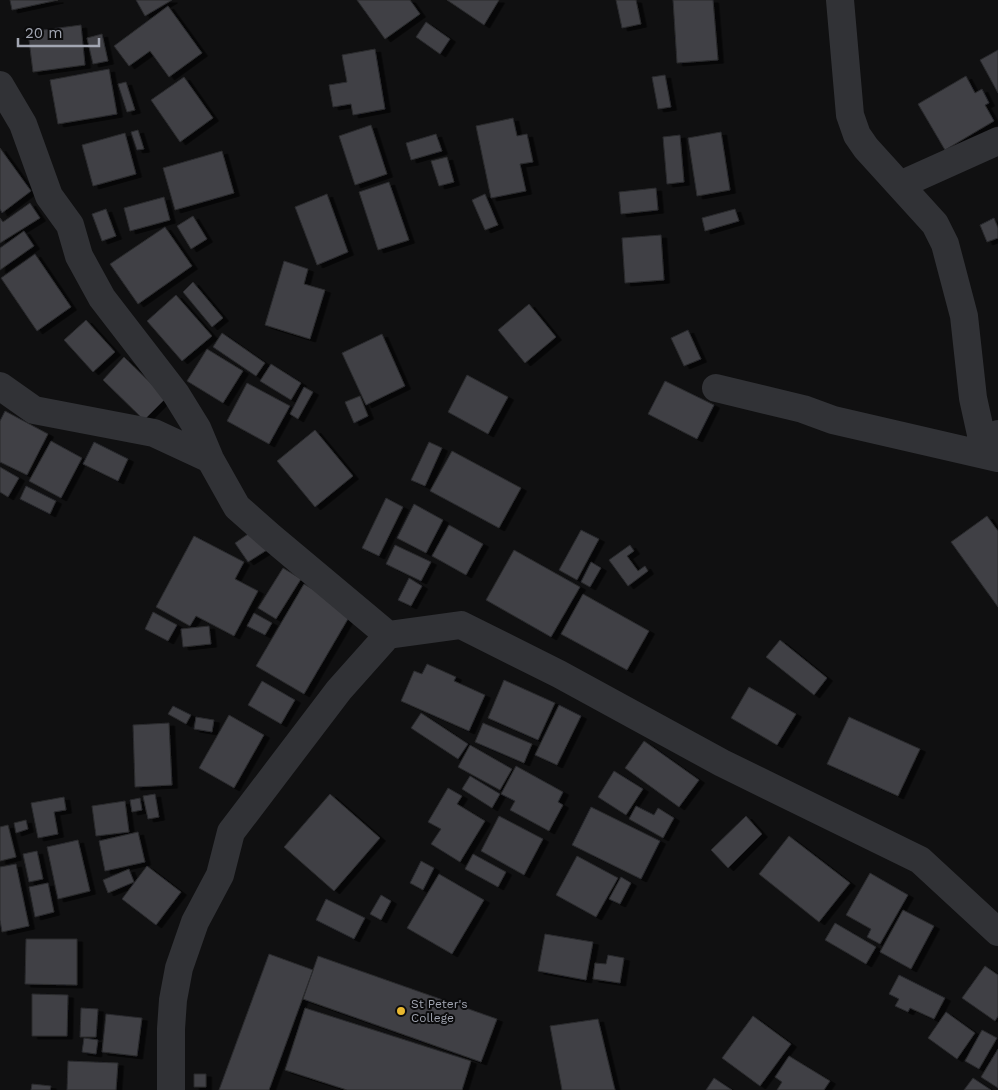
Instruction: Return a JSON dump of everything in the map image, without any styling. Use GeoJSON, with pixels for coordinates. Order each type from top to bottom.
{"type":"FeatureCollection","features":[{"type":"Feature","properties":{"kind":"street"},"geometry":{"type":"LineString","coordinates":[[840,0],[850,116],[857,135],[866,148],[935,224],[945,244],[964,316],[973,398],[994,445]]}},
{"type":"Feature","properties":{"kind":"street"},"geometry":{"type":"LineString","coordinates":[[0,85],[23,124],[49,196],[70,225],[79,256],[102,298],[176,394],[197,428],[210,459],[237,507],[271,538],[388,635]]}},
{"type":"Feature","properties":{"kind":"street"},"geometry":{"type":"LineString","coordinates":[[900,185],[998,141]]}},
{"type":"Feature","properties":{"kind":"street"},"geometry":{"type":"LineString","coordinates":[[0,386],[34,410],[154,433],[210,459]]}},
{"type":"Feature","properties":{"kind":"street"},"geometry":{"type":"LineString","coordinates":[[716,388],[803,409],[833,420],[994,445]]}},
{"type":"Feature","properties":{"kind":"street"},"geometry":{"type":"LineString","coordinates":[[171,1090],[171,1029],[179,968],[195,922],[220,875],[232,832],[339,690],[388,635],[461,624],[559,674],[722,763],[920,860],[998,932]]}},
{"type":"Feature","properties":{"kind":"building"},"geometry":{"type":"Polygon","coordinates":[[[10,0],[58,0],[12,10],[10,0]]]}},
{"type":"Feature","properties":{"kind":"building"},"geometry":{"type":"Polygon","coordinates":[[[136,0],[172,0],[145,16],[136,0]]]}},
{"type":"Feature","properties":{"kind":"building"},"geometry":{"type":"Polygon","coordinates":[[[357,0],[410,0],[420,14],[385,39],[357,0]]]}},
{"type":"Feature","properties":{"kind":"building"},"geometry":{"type":"Polygon","coordinates":[[[447,0],[499,0],[484,25],[447,0]]]}},
{"type":"Feature","properties":{"kind":"building"},"geometry":{"type":"Polygon","coordinates":[[[616,0],[636,0],[641,24],[622,28],[616,0]]]}},
{"type":"Feature","properties":{"kind":"building"},"geometry":{"type":"Polygon","coordinates":[[[673,0],[713,0],[718,60],[677,63],[673,0]]]}},
{"type":"Feature","properties":{"kind":"building"},"geometry":{"type":"Polygon","coordinates":[[[168,6],[202,53],[169,77],[150,51],[129,66],[114,46],[168,6]]]}},
{"type":"Feature","properties":{"kind":"building"},"geometry":{"type":"Polygon","coordinates":[[[426,22],[450,39],[440,54],[416,37],[426,22]]]}},
{"type":"Feature","properties":{"kind":"building"},"geometry":{"type":"Polygon","coordinates":[[[81,25],[85,65],[33,72],[28,32],[81,25]]]}},
{"type":"Feature","properties":{"kind":"building"},"geometry":{"type":"Polygon","coordinates":[[[102,34],[108,61],[93,64],[87,38],[102,34]]]}},
{"type":"Feature","properties":{"kind":"building"},"geometry":{"type":"Polygon","coordinates":[[[375,49],[385,109],[353,115],[351,104],[333,107],[329,85],[347,82],[342,55],[375,49]]]}},
{"type":"Feature","properties":{"kind":"building"},"geometry":{"type":"Polygon","coordinates":[[[998,50],[998,93],[980,60],[998,50]]]}},
{"type":"Feature","properties":{"kind":"building"},"geometry":{"type":"Polygon","coordinates":[[[109,69],[117,114],[58,124],[50,80],[109,69]]]}},
{"type":"Feature","properties":{"kind":"building"},"geometry":{"type":"Polygon","coordinates":[[[665,75],[671,107],[658,109],[652,77],[665,75]]]}},
{"type":"Feature","properties":{"kind":"building"},"geometry":{"type":"Polygon","coordinates":[[[966,76],[975,93],[982,89],[989,103],[985,105],[994,121],[945,150],[918,104],[966,76]]]}},
{"type":"Feature","properties":{"kind":"building"},"geometry":{"type":"Polygon","coordinates":[[[184,77],[213,118],[180,142],[151,100],[184,77]]]}},
{"type":"Feature","properties":{"kind":"building"},"geometry":{"type":"Polygon","coordinates":[[[126,82],[135,110],[127,112],[118,84],[126,82]]]}},
{"type":"Feature","properties":{"kind":"building"},"geometry":{"type":"Polygon","coordinates":[[[513,118],[517,136],[527,134],[533,162],[520,164],[526,191],[491,198],[476,126],[513,118]]]}},
{"type":"Feature","properties":{"kind":"building"},"geometry":{"type":"Polygon","coordinates":[[[371,125],[387,174],[355,185],[339,136],[371,125]]]}},
{"type":"Feature","properties":{"kind":"building"},"geometry":{"type":"Polygon","coordinates":[[[138,130],[144,149],[137,150],[131,132],[138,130]]]}},
{"type":"Feature","properties":{"kind":"building"},"geometry":{"type":"Polygon","coordinates":[[[721,132],[730,190],[697,196],[688,138],[721,132]]]}},
{"type":"Feature","properties":{"kind":"building"},"geometry":{"type":"Polygon","coordinates":[[[125,133],[136,174],[93,186],[82,145],[125,133]]]}},
{"type":"Feature","properties":{"kind":"building"},"geometry":{"type":"Polygon","coordinates":[[[436,134],[442,151],[411,160],[406,143],[436,134]]]}},
{"type":"Feature","properties":{"kind":"building"},"geometry":{"type":"Polygon","coordinates":[[[680,135],[684,182],[667,184],[663,137],[680,135]]]}},
{"type":"Feature","properties":{"kind":"building"},"geometry":{"type":"Polygon","coordinates":[[[0,148],[31,191],[2,213],[0,209],[0,148]]]}},
{"type":"Feature","properties":{"kind":"building"},"geometry":{"type":"Polygon","coordinates":[[[222,151],[234,193],[175,210],[163,168],[222,151]]]}},
{"type":"Feature","properties":{"kind":"building"},"geometry":{"type":"Polygon","coordinates":[[[447,157],[454,182],[439,186],[431,161],[447,157]]]}},
{"type":"Feature","properties":{"kind":"building"},"geometry":{"type":"Polygon","coordinates":[[[389,182],[409,240],[378,250],[359,192],[389,182]]]}},
{"type":"Feature","properties":{"kind":"building"},"geometry":{"type":"Polygon","coordinates":[[[656,188],[658,210],[621,214],[619,192],[656,188]]]}},
{"type":"Feature","properties":{"kind":"building"},"geometry":{"type":"Polygon","coordinates":[[[327,194],[348,252],[317,265],[295,207],[327,194]]]}},
{"type":"Feature","properties":{"kind":"building"},"geometry":{"type":"Polygon","coordinates":[[[485,194],[498,225],[485,230],[472,200],[485,194]]]}},
{"type":"Feature","properties":{"kind":"building"},"geometry":{"type":"Polygon","coordinates":[[[164,197],[170,220],[130,231],[124,208],[164,197]]]}},
{"type":"Feature","properties":{"kind":"building"},"geometry":{"type":"Polygon","coordinates":[[[30,203],[40,218],[0,243],[0,218],[3,222],[30,203]]]}},
{"type":"Feature","properties":{"kind":"building"},"geometry":{"type":"Polygon","coordinates":[[[106,209],[116,236],[102,241],[92,214],[106,209]]]}},
{"type":"Feature","properties":{"kind":"building"},"geometry":{"type":"Polygon","coordinates":[[[735,209],[739,221],[705,231],[702,218],[735,209]]]}},
{"type":"Feature","properties":{"kind":"building"},"geometry":{"type":"Polygon","coordinates":[[[193,216],[207,239],[191,249],[177,226],[193,216]]]}},
{"type":"Feature","properties":{"kind":"building"},"geometry":{"type":"Polygon","coordinates":[[[994,218],[998,228],[998,238],[987,242],[980,225],[994,218]]]}},
{"type":"Feature","properties":{"kind":"building"},"geometry":{"type":"Polygon","coordinates":[[[165,227],[192,266],[138,304],[110,264],[165,227]]]}},
{"type":"Feature","properties":{"kind":"building"},"geometry":{"type":"Polygon","coordinates":[[[24,231],[34,246],[0,270],[0,248],[24,231]]]}},
{"type":"Feature","properties":{"kind":"building"},"geometry":{"type":"Polygon","coordinates":[[[661,235],[664,280],[625,283],[622,238],[661,235]]]}},
{"type":"Feature","properties":{"kind":"building"},"geometry":{"type":"Polygon","coordinates":[[[35,254],[71,307],[37,331],[1,278],[35,254]]]}},
{"type":"Feature","properties":{"kind":"building"},"geometry":{"type":"Polygon","coordinates":[[[284,261],[308,269],[304,284],[325,290],[310,339],[265,325],[284,261]]]}},
{"type":"Feature","properties":{"kind":"building"},"geometry":{"type":"Polygon","coordinates":[[[193,282],[223,318],[212,327],[183,292],[193,282]]]}},
{"type":"Feature","properties":{"kind":"building"},"geometry":{"type":"Polygon","coordinates":[[[176,295],[212,336],[182,361],[147,321],[176,295]]]}},
{"type":"Feature","properties":{"kind":"building"},"geometry":{"type":"Polygon","coordinates":[[[529,304],[556,337],[525,363],[498,330],[529,304]]]}},
{"type":"Feature","properties":{"kind":"building"},"geometry":{"type":"Polygon","coordinates":[[[86,320],[115,352],[93,372],[64,340],[86,320]]]}},
{"type":"Feature","properties":{"kind":"building"},"geometry":{"type":"Polygon","coordinates":[[[688,330],[701,359],[684,366],[671,338],[688,330]]]}},
{"type":"Feature","properties":{"kind":"building"},"geometry":{"type":"Polygon","coordinates":[[[222,333],[265,363],[256,376],[213,347],[222,333]]]}},
{"type":"Feature","properties":{"kind":"building"},"geometry":{"type":"Polygon","coordinates":[[[382,334],[405,386],[366,405],[342,353],[382,334]]]}},
{"type":"Feature","properties":{"kind":"building"},"geometry":{"type":"Polygon","coordinates":[[[207,349],[243,371],[223,403],[187,381],[207,349]]]}},
{"type":"Feature","properties":{"kind":"building"},"geometry":{"type":"Polygon","coordinates":[[[124,357],[166,398],[144,420],[103,380],[124,357]]]}},
{"type":"Feature","properties":{"kind":"building"},"geometry":{"type":"Polygon","coordinates":[[[271,364],[301,383],[291,400],[260,381],[271,364]]]}},
{"type":"Feature","properties":{"kind":"building"},"geometry":{"type":"Polygon","coordinates":[[[467,375],[508,397],[488,434],[448,412],[467,375]]]}},
{"type":"Feature","properties":{"kind":"building"},"geometry":{"type":"Polygon","coordinates":[[[665,381],[714,405],[697,439],[648,414],[665,381]]]}},
{"type":"Feature","properties":{"kind":"building"},"geometry":{"type":"Polygon","coordinates":[[[247,383],[290,406],[269,444],[227,421],[247,383]]]}},
{"type":"Feature","properties":{"kind":"building"},"geometry":{"type":"Polygon","coordinates":[[[304,387],[313,392],[298,419],[290,414],[304,387]]]}},
{"type":"Feature","properties":{"kind":"building"},"geometry":{"type":"Polygon","coordinates":[[[360,396],[368,416],[354,423],[345,402],[360,396]]]}},
{"type":"Feature","properties":{"kind":"building"},"geometry":{"type":"Polygon","coordinates":[[[5,411],[48,434],[27,475],[0,462],[0,421],[5,411]]]}},
{"type":"Feature","properties":{"kind":"building"},"geometry":{"type":"Polygon","coordinates":[[[315,430],[353,476],[315,507],[277,461],[315,430]]]}},
{"type":"Feature","properties":{"kind":"building"},"geometry":{"type":"Polygon","coordinates":[[[51,441],[82,458],[61,498],[29,481],[51,441]]]}},
{"type":"Feature","properties":{"kind":"building"},"geometry":{"type":"Polygon","coordinates":[[[94,442],[128,459],[118,481],[83,464],[94,442]]]}},
{"type":"Feature","properties":{"kind":"building"},"geometry":{"type":"Polygon","coordinates":[[[429,442],[442,448],[425,486],[411,480],[429,442]]]}},
{"type":"Feature","properties":{"kind":"building"},"geometry":{"type":"Polygon","coordinates":[[[452,451],[521,488],[499,528],[430,491],[452,451]]]}},
{"type":"Feature","properties":{"kind":"building"},"geometry":{"type":"Polygon","coordinates":[[[0,467],[19,478],[8,497],[0,492],[0,467]]]}},
{"type":"Feature","properties":{"kind":"building"},"geometry":{"type":"Polygon","coordinates":[[[26,486],[56,501],[50,514],[20,499],[26,486]]]}},
{"type":"Feature","properties":{"kind":"building"},"geometry":{"type":"Polygon","coordinates":[[[386,498],[403,507],[379,556],[362,548],[386,498]]]}},
{"type":"Feature","properties":{"kind":"building"},"geometry":{"type":"Polygon","coordinates":[[[414,504],[443,520],[426,553],[397,538],[414,504]]]}},
{"type":"Feature","properties":{"kind":"building"},"geometry":{"type":"Polygon","coordinates":[[[987,516],[998,531],[998,607],[951,542],[987,516]]]}},
{"type":"Feature","properties":{"kind":"building"},"geometry":{"type":"Polygon","coordinates":[[[449,525],[483,544],[466,575],[432,556],[449,525]]]}},
{"type":"Feature","properties":{"kind":"building"},"geometry":{"type":"Polygon","coordinates":[[[254,530],[267,550],[248,562],[235,543],[254,530]]]}},
{"type":"Feature","properties":{"kind":"building"},"geometry":{"type":"Polygon","coordinates":[[[581,530],[599,539],[577,580],[559,570],[581,530]]]}},
{"type":"Feature","properties":{"kind":"building"},"geometry":{"type":"Polygon","coordinates":[[[194,536],[244,562],[235,579],[258,591],[234,636],[196,616],[190,626],[156,607],[194,536]]]}},
{"type":"Feature","properties":{"kind":"building"},"geometry":{"type":"Polygon","coordinates":[[[395,545],[431,562],[421,581],[386,564],[395,545]]]}},
{"type":"Feature","properties":{"kind":"building"},"geometry":{"type":"Polygon","coordinates":[[[630,545],[634,551],[627,556],[638,571],[645,566],[648,571],[628,586],[609,560],[630,545]]]}},
{"type":"Feature","properties":{"kind":"building"},"geometry":{"type":"Polygon","coordinates":[[[514,550],[580,587],[551,637],[486,600],[514,550]]]}},
{"type":"Feature","properties":{"kind":"building"},"geometry":{"type":"Polygon","coordinates":[[[591,562],[601,568],[590,587],[581,582],[591,562]]]}},
{"type":"Feature","properties":{"kind":"building"},"geometry":{"type":"Polygon","coordinates":[[[283,568],[301,579],[276,619],[258,608],[283,568]]]}},
{"type":"Feature","properties":{"kind":"building"},"geometry":{"type":"Polygon","coordinates":[[[409,578],[422,586],[411,606],[398,600],[409,578]]]}},
{"type":"Feature","properties":{"kind":"building"},"geometry":{"type":"Polygon","coordinates":[[[304,584],[352,612],[304,694],[256,666],[304,584]]]}},
{"type":"Feature","properties":{"kind":"building"},"geometry":{"type":"Polygon","coordinates":[[[583,594],[649,631],[627,670],[561,634],[583,594]]]}},
{"type":"Feature","properties":{"kind":"building"},"geometry":{"type":"Polygon","coordinates":[[[153,612],[177,625],[168,641],[145,629],[153,612]]]}},
{"type":"Feature","properties":{"kind":"building"},"geometry":{"type":"Polygon","coordinates":[[[254,613],[272,623],[265,635],[247,626],[254,613]]]}},
{"type":"Feature","properties":{"kind":"building"},"geometry":{"type":"Polygon","coordinates":[[[209,626],[211,644],[183,647],[181,629],[209,626]]]}},
{"type":"Feature","properties":{"kind":"building"},"geometry":{"type":"Polygon","coordinates":[[[780,640],[827,678],[814,695],[766,657],[780,640]]]}},
{"type":"Feature","properties":{"kind":"building"},"geometry":{"type":"Polygon","coordinates":[[[427,664],[456,677],[454,681],[485,695],[469,731],[401,701],[414,671],[422,674],[427,664]]]}},
{"type":"Feature","properties":{"kind":"building"},"geometry":{"type":"Polygon","coordinates":[[[504,680],[555,703],[538,740],[488,718],[504,680]]]}},
{"type":"Feature","properties":{"kind":"building"},"geometry":{"type":"Polygon","coordinates":[[[262,681],[295,700],[281,724],[248,705],[262,681]]]}},
{"type":"Feature","properties":{"kind":"building"},"geometry":{"type":"Polygon","coordinates":[[[749,687],[796,714],[777,745],[731,718],[749,687]]]}},
{"type":"Feature","properties":{"kind":"building"},"geometry":{"type":"Polygon","coordinates":[[[559,705],[581,716],[557,765],[535,755],[559,705]]]}},
{"type":"Feature","properties":{"kind":"building"},"geometry":{"type":"Polygon","coordinates":[[[173,706],[191,715],[186,724],[168,714],[173,706]]]}},
{"type":"Feature","properties":{"kind":"building"},"geometry":{"type":"Polygon","coordinates":[[[421,713],[468,744],[458,759],[411,728],[421,713]]]}},
{"type":"Feature","properties":{"kind":"building"},"geometry":{"type":"Polygon","coordinates":[[[229,715],[264,735],[234,788],[199,768],[229,715]]]}},
{"type":"Feature","properties":{"kind":"building"},"geometry":{"type":"Polygon","coordinates":[[[196,717],[214,720],[212,732],[194,729],[196,717]]]}},
{"type":"Feature","properties":{"kind":"building"},"geometry":{"type":"Polygon","coordinates":[[[849,717],[920,749],[898,796],[827,764],[849,717]]]}},
{"type":"Feature","properties":{"kind":"building"},"geometry":{"type":"Polygon","coordinates":[[[169,723],[172,785],[135,787],[133,725],[169,723]]]}},
{"type":"Feature","properties":{"kind":"building"},"geometry":{"type":"Polygon","coordinates":[[[483,723],[532,744],[524,763],[475,742],[483,723]]]}},
{"type":"Feature","properties":{"kind":"building"},"geometry":{"type":"Polygon","coordinates":[[[644,741],[699,780],[679,807],[625,768],[644,741]]]}},
{"type":"Feature","properties":{"kind":"building"},"geometry":{"type":"Polygon","coordinates":[[[470,745],[512,769],[500,790],[458,767],[470,745]]]}},
{"type":"Feature","properties":{"kind":"building"},"geometry":{"type":"Polygon","coordinates":[[[516,766],[563,792],[558,802],[563,805],[549,831],[510,810],[515,801],[501,794],[516,766]]]}},
{"type":"Feature","properties":{"kind":"building"},"geometry":{"type":"Polygon","coordinates":[[[614,771],[643,789],[626,815],[598,797],[614,771]]]}},
{"type":"Feature","properties":{"kind":"building"},"geometry":{"type":"Polygon","coordinates":[[[470,776],[500,794],[492,808],[462,789],[470,776]]]}},
{"type":"Feature","properties":{"kind":"building"},"geometry":{"type":"Polygon","coordinates":[[[448,788],[462,796],[457,804],[485,821],[460,862],[431,844],[441,829],[428,822],[448,788]]]}},
{"type":"Feature","properties":{"kind":"building"},"geometry":{"type":"Polygon","coordinates":[[[155,794],[159,817],[148,819],[143,796],[155,794]]]}},
{"type":"Feature","properties":{"kind":"building"},"geometry":{"type":"Polygon","coordinates":[[[330,794],[380,838],[334,891],[284,847],[330,794]]]}},
{"type":"Feature","properties":{"kind":"building"},"geometry":{"type":"Polygon","coordinates":[[[64,797],[66,810],[54,812],[58,834],[38,838],[31,803],[64,797]]]}},
{"type":"Feature","properties":{"kind":"building"},"geometry":{"type":"Polygon","coordinates":[[[140,798],[142,810],[132,812],[130,800],[140,798]]]}},
{"type":"Feature","properties":{"kind":"building"},"geometry":{"type":"Polygon","coordinates":[[[125,801],[129,832],[96,836],[92,806],[125,801]]]}},
{"type":"Feature","properties":{"kind":"building"},"geometry":{"type":"Polygon","coordinates":[[[636,806],[654,815],[658,808],[674,818],[663,838],[629,819],[636,806]]]}},
{"type":"Feature","properties":{"kind":"building"},"geometry":{"type":"Polygon","coordinates":[[[591,807],[660,841],[641,879],[572,845],[591,807]]]}},
{"type":"Feature","properties":{"kind":"building"},"geometry":{"type":"Polygon","coordinates":[[[499,816],[543,839],[524,875],[481,851],[499,816]]]}},
{"type":"Feature","properties":{"kind":"building"},"geometry":{"type":"Polygon","coordinates":[[[746,816],[762,834],[728,868],[711,850],[746,816]]]}},
{"type":"Feature","properties":{"kind":"building"},"geometry":{"type":"Polygon","coordinates":[[[26,820],[28,829],[16,833],[14,823],[26,820]]]}},
{"type":"Feature","properties":{"kind":"building"},"geometry":{"type":"Polygon","coordinates":[[[8,825],[16,857],[0,861],[0,827],[8,825]]]}},
{"type":"Feature","properties":{"kind":"building"},"geometry":{"type":"Polygon","coordinates":[[[138,832],[145,862],[105,871],[99,841],[138,832]]]}},
{"type":"Feature","properties":{"kind":"building"},"geometry":{"type":"Polygon","coordinates":[[[789,836],[850,883],[819,922],[759,874],[789,836]]]}},
{"type":"Feature","properties":{"kind":"building"},"geometry":{"type":"Polygon","coordinates":[[[78,840],[90,891],[58,899],[47,847],[78,840]]]}},
{"type":"Feature","properties":{"kind":"building"},"geometry":{"type":"Polygon","coordinates":[[[37,851],[43,879],[29,882],[23,854],[37,851]]]}},
{"type":"Feature","properties":{"kind":"building"},"geometry":{"type":"Polygon","coordinates":[[[473,854],[506,872],[498,887],[465,869],[473,854]]]}},
{"type":"Feature","properties":{"kind":"building"},"geometry":{"type":"Polygon","coordinates":[[[577,856],[618,878],[596,917],[556,895],[577,856]]]}},
{"type":"Feature","properties":{"kind":"building"},"geometry":{"type":"Polygon","coordinates":[[[421,861],[434,868],[423,890],[410,883],[421,861]]]}},
{"type":"Feature","properties":{"kind":"building"},"geometry":{"type":"Polygon","coordinates":[[[16,864],[29,926],[2,932],[0,920],[0,867],[16,864]]]}},
{"type":"Feature","properties":{"kind":"building"},"geometry":{"type":"Polygon","coordinates":[[[147,866],[181,892],[156,925],[122,899],[147,866]]]}},
{"type":"Feature","properties":{"kind":"building"},"geometry":{"type":"Polygon","coordinates":[[[129,869],[134,882],[108,893],[103,880],[129,869]]]}},
{"type":"Feature","properties":{"kind":"building"},"geometry":{"type":"Polygon","coordinates":[[[870,873],[908,895],[880,944],[867,937],[871,929],[846,915],[870,873]]]}},
{"type":"Feature","properties":{"kind":"building"},"geometry":{"type":"Polygon","coordinates":[[[439,874],[484,900],[452,954],[407,928],[439,874]]]}},
{"type":"Feature","properties":{"kind":"building"},"geometry":{"type":"Polygon","coordinates":[[[621,877],[631,883],[620,904],[609,899],[621,877]]]}},
{"type":"Feature","properties":{"kind":"building"},"geometry":{"type":"Polygon","coordinates":[[[48,883],[54,912],[35,917],[29,887],[48,883]]]}},
{"type":"Feature","properties":{"kind":"building"},"geometry":{"type":"Polygon","coordinates":[[[381,895],[391,901],[381,920],[370,914],[381,895]]]}},
{"type":"Feature","properties":{"kind":"building"},"geometry":{"type":"Polygon","coordinates":[[[326,899],[365,918],[354,939],[316,920],[326,899]]]}},
{"type":"Feature","properties":{"kind":"building"},"geometry":{"type":"Polygon","coordinates":[[[903,910],[934,926],[911,969],[880,952],[903,910]]]}},
{"type":"Feature","properties":{"kind":"building"},"geometry":{"type":"Polygon","coordinates":[[[835,923],[876,947],[866,964],[825,940],[835,923]]]}},
{"type":"Feature","properties":{"kind":"building"},"geometry":{"type":"Polygon","coordinates":[[[545,934],[593,942],[586,980],[538,971],[545,934]]]}},
{"type":"Feature","properties":{"kind":"building"},"geometry":{"type":"Polygon","coordinates":[[[26,939],[77,939],[77,985],[25,984],[26,939]]]}},
{"type":"Feature","properties":{"kind":"building"},"geometry":{"type":"Polygon","coordinates":[[[269,954],[313,970],[269,1090],[219,1090],[269,954]]]}},
{"type":"Feature","properties":{"kind":"building"},"geometry":{"type":"Polygon","coordinates":[[[608,955],[624,958],[620,983],[593,979],[595,963],[606,964],[608,955]]]}},
{"type":"Feature","properties":{"kind":"building"},"geometry":{"type":"Polygon","coordinates":[[[318,956],[497,1019],[481,1062],[303,999],[318,956]]]}},
{"type":"Feature","properties":{"kind":"building"},"geometry":{"type":"Polygon","coordinates":[[[985,966],[998,975],[998,1016],[995,1021],[962,998],[985,966]]]}},
{"type":"Feature","properties":{"kind":"building"},"geometry":{"type":"Polygon","coordinates":[[[899,975],[945,998],[934,1019],[910,1008],[908,1012],[895,1006],[899,999],[889,994],[899,975]]]}},
{"type":"Feature","properties":{"kind":"building"},"geometry":{"type":"Polygon","coordinates":[[[32,994],[68,995],[67,1036],[32,1036],[32,994]]]}},
{"type":"Feature","properties":{"kind":"building"},"geometry":{"type":"Polygon","coordinates":[[[81,1008],[98,1009],[96,1037],[80,1037],[81,1008]]]}},
{"type":"Feature","properties":{"kind":"building"},"geometry":{"type":"Polygon","coordinates":[[[305,1008],[471,1061],[462,1090],[347,1090],[285,1070],[305,1008]]]}},
{"type":"Feature","properties":{"kind":"building"},"geometry":{"type":"Polygon","coordinates":[[[946,1012],[975,1033],[957,1059],[928,1038],[946,1012]]]}},
{"type":"Feature","properties":{"kind":"building"},"geometry":{"type":"Polygon","coordinates":[[[106,1014],[142,1018],[137,1056],[102,1052],[106,1014]]]}},
{"type":"Feature","properties":{"kind":"building"},"geometry":{"type":"Polygon","coordinates":[[[753,1016],[791,1044],[760,1086],[722,1058],[753,1016]]]}},
{"type":"Feature","properties":{"kind":"building"},"geometry":{"type":"Polygon","coordinates":[[[598,1019],[615,1090],[562,1090],[550,1026],[598,1019]]]}},
{"type":"Feature","properties":{"kind":"building"},"geometry":{"type":"Polygon","coordinates":[[[982,1030],[997,1038],[979,1069],[965,1061],[982,1030]]]}},
{"type":"Feature","properties":{"kind":"building"},"geometry":{"type":"Polygon","coordinates":[[[84,1038],[98,1040],[96,1054],[82,1052],[84,1038]]]}},
{"type":"Feature","properties":{"kind":"building"},"geometry":{"type":"Polygon","coordinates":[[[998,1049],[998,1088],[981,1077],[998,1049]]]}},
{"type":"Feature","properties":{"kind":"building"},"geometry":{"type":"Polygon","coordinates":[[[789,1056],[830,1081],[824,1090],[777,1090],[782,1082],[775,1077],[789,1056]]]}},
{"type":"Feature","properties":{"kind":"building"},"geometry":{"type":"Polygon","coordinates":[[[68,1061],[118,1063],[116,1090],[67,1090],[68,1061]]]}},
{"type":"Feature","properties":{"kind":"building"},"geometry":{"type":"Polygon","coordinates":[[[194,1074],[206,1074],[206,1087],[194,1087],[194,1074]]]}},
{"type":"Feature","properties":{"kind":"building"},"geometry":{"type":"Polygon","coordinates":[[[714,1078],[732,1090],[706,1090],[714,1078]]]}},
{"type":"Feature","properties":{"kind":"building"},"geometry":{"type":"Polygon","coordinates":[[[973,1078],[991,1090],[964,1090],[973,1078]]]}},
{"type":"Feature","properties":{"kind":"building"},"geometry":{"type":"Polygon","coordinates":[[[32,1084],[51,1086],[50,1090],[31,1090],[32,1084]]]}},
{"type":"Feature","properties":{"kind":"place","name":"St Peter's College"},"geometry":{"type":"Point","coordinates":[401,1011]}}]}
